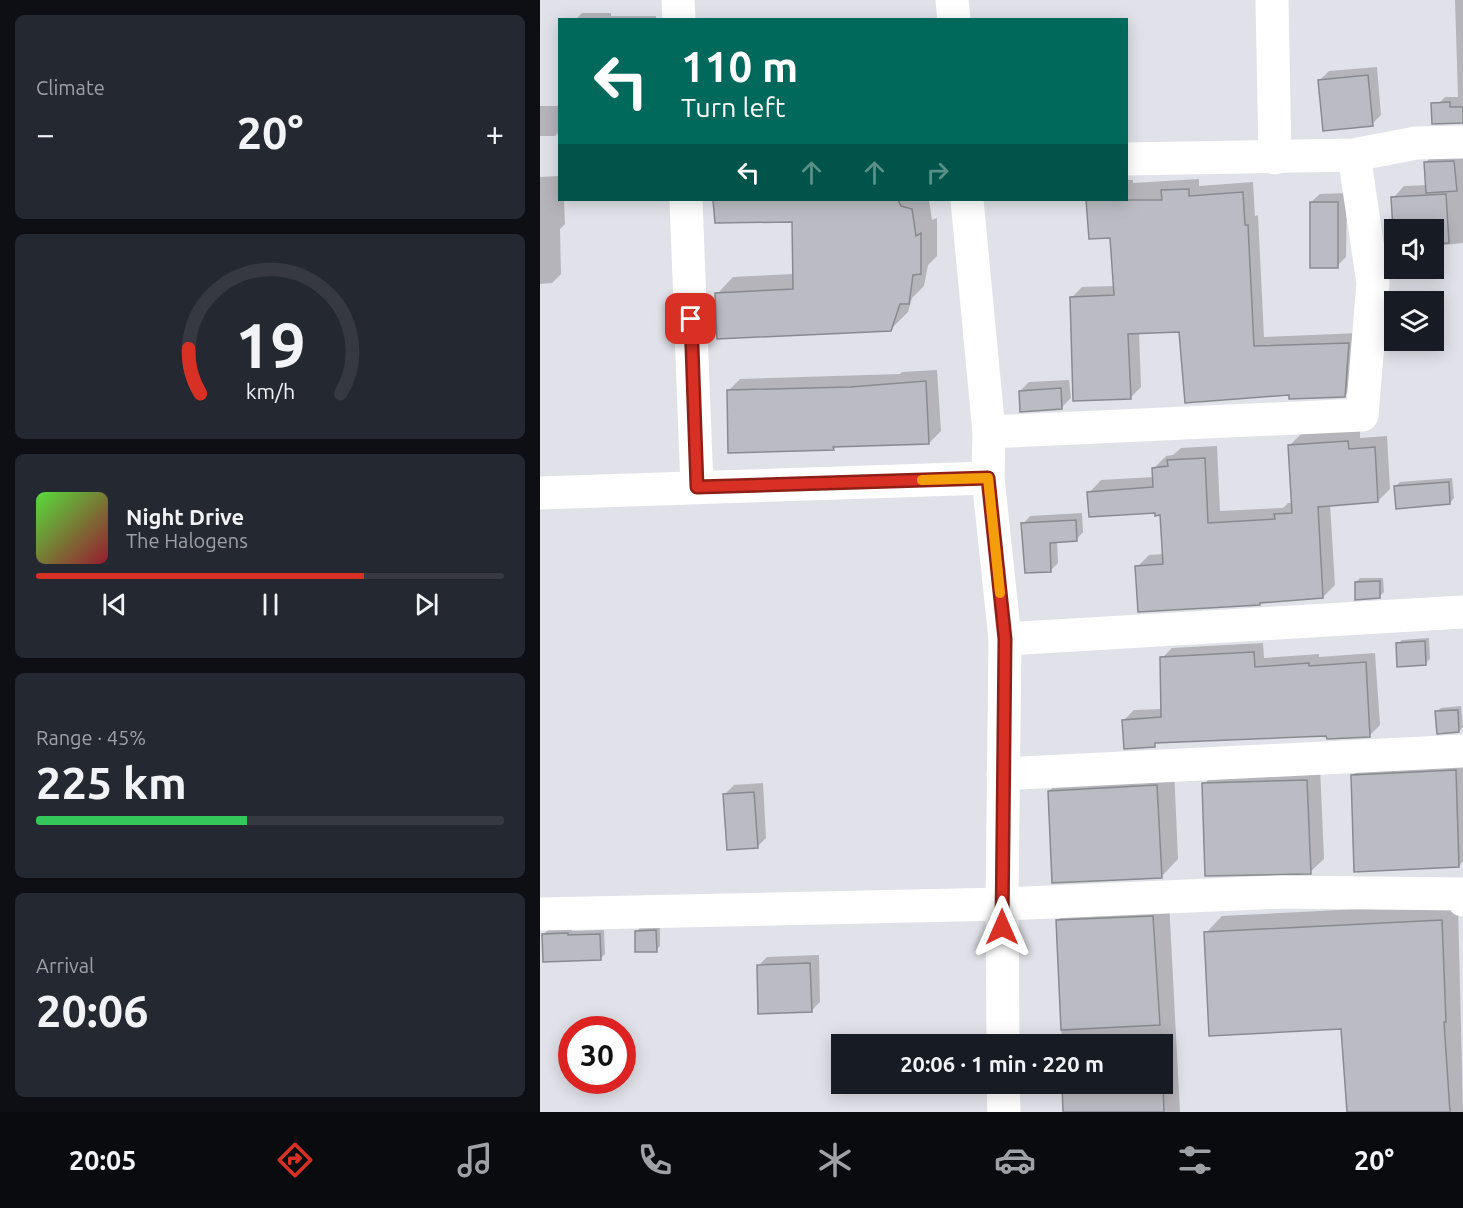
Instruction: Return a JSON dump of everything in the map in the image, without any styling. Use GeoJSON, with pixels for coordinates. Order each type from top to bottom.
{"type":"FeatureCollection","features":[{"type":"Feature","properties":{"kind":"street"},"geometry":{"type":"LineString","coordinates":[[678,0],[679,18]]}},
{"type":"Feature","properties":{"kind":"street"},"geometry":{"type":"LineString","coordinates":[[952,0],[954,18]]}},
{"type":"Feature","properties":{"kind":"street"},"geometry":{"type":"LineString","coordinates":[[1272,0],[1275,158]]}},
{"type":"Feature","properties":{"kind":"street"},"geometry":{"type":"LineString","coordinates":[[1128,159],[1354,155],[1416,143],[1463,142]]}},
{"type":"Feature","properties":{"kind":"street"},"geometry":{"type":"LineString","coordinates":[[989,432],[1362,415],[1373,283],[1354,155]]}},
{"type":"Feature","properties":{"kind":"street"},"geometry":{"type":"LineString","coordinates":[[686,201],[697,487]]}},
{"type":"Feature","properties":{"kind":"street"},"geometry":{"type":"LineString","coordinates":[[967,201],[989,432],[988,478],[1005,639],[1003,1034]]}},
{"type":"Feature","properties":{"kind":"street"},"geometry":{"type":"LineString","coordinates":[[540,493],[988,478]]}},
{"type":"Feature","properties":{"kind":"street"},"geometry":{"type":"LineString","coordinates":[[1005,639],[1463,612]]}},
{"type":"Feature","properties":{"kind":"street"},"geometry":{"type":"LineString","coordinates":[[1003,774],[1463,751]]}},
{"type":"Feature","properties":{"kind":"street"},"geometry":{"type":"LineString","coordinates":[[1463,881],[1463,900]]}},
{"type":"Feature","properties":{"kind":"street"},"geometry":{"type":"LineString","coordinates":[[540,914],[1002,904],[1281,892],[1463,894]]}},
{"type":"Feature","properties":{"kind":"street"},"geometry":{"type":"LineString","coordinates":[[1004,1094],[1004,1112]]}},
{"type":"Feature","properties":{"kind":"building"},"geometry":{"type":"Polygon","coordinates":[[[1368,75],[1373,126],[1323,131],[1318,80],[1368,75]]]}},
{"type":"Feature","properties":{"kind":"building"},"geometry":{"type":"Polygon","coordinates":[[[1450,102],[1450,107],[1463,107],[1463,123],[1432,124],[1431,103],[1450,102]]]}},
{"type":"Feature","properties":{"kind":"building"},"geometry":{"type":"Polygon","coordinates":[[[1454,161],[1457,191],[1426,193],[1424,162],[1454,161]]]}},
{"type":"Feature","properties":{"kind":"building"},"geometry":{"type":"Polygon","coordinates":[[[1189,189],[1189,196],[1243,192],[1245,225],[1248,225],[1254,346],[1349,343],[1345,397],[1289,399],[1289,395],[1185,403],[1179,332],[1128,334],[1131,399],[1073,401],[1070,297],[1114,295],[1110,238],[1089,239],[1086,201],[1162,200],[1161,190],[1189,189]]]}},
{"type":"Feature","properties":{"kind":"building"},"geometry":{"type":"Polygon","coordinates":[[[1446,194],[1449,243],[1444,243],[1444,219],[1392,219],[1391,197],[1446,194]]]}},
{"type":"Feature","properties":{"kind":"building"},"geometry":{"type":"Polygon","coordinates":[[[713,201],[898,201],[901,206],[912,209],[916,236],[921,233],[921,274],[913,275],[909,304],[900,304],[891,331],[717,339],[715,293],[793,289],[792,222],[715,223],[713,201]]]}},
{"type":"Feature","properties":{"kind":"building"},"geometry":{"type":"Polygon","coordinates":[[[1310,202],[1338,202],[1338,268],[1310,268],[1310,202]]]}},
{"type":"Feature","properties":{"kind":"building"},"geometry":{"type":"Polygon","coordinates":[[[926,381],[929,444],[728,453],[727,390],[850,387],[926,381]]]}},
{"type":"Feature","properties":{"kind":"building"},"geometry":{"type":"Polygon","coordinates":[[[1061,388],[1062,409],[1020,412],[1019,391],[1061,388]]]}},
{"type":"Feature","properties":{"kind":"building"},"geometry":{"type":"Polygon","coordinates":[[[1348,441],[1349,449],[1375,447],[1378,502],[1318,507],[1323,598],[1260,603],[1260,605],[1138,612],[1135,566],[1163,564],[1160,515],[1155,516],[1155,513],[1089,517],[1087,492],[1153,487],[1152,468],[1168,466],[1167,460],[1205,458],[1208,523],[1275,519],[1274,514],[1292,513],[1288,445],[1348,441]]]}},
{"type":"Feature","properties":{"kind":"building"},"geometry":{"type":"Polygon","coordinates":[[[1449,482],[1450,504],[1396,509],[1394,486],[1449,482]]]}},
{"type":"Feature","properties":{"kind":"building"},"geometry":{"type":"Polygon","coordinates":[[[1076,520],[1077,541],[1050,543],[1051,572],[1025,573],[1021,523],[1076,520]]]}},
{"type":"Feature","properties":{"kind":"building"},"geometry":{"type":"Polygon","coordinates":[[[1380,581],[1380,598],[1355,600],[1355,582],[1380,581]]]}},
{"type":"Feature","properties":{"kind":"building"},"geometry":{"type":"Polygon","coordinates":[[[1425,641],[1426,665],[1397,667],[1396,643],[1425,641]]]}},
{"type":"Feature","properties":{"kind":"building"},"geometry":{"type":"Polygon","coordinates":[[[1254,652],[1255,667],[1366,662],[1370,737],[1327,739],[1326,736],[1155,743],[1155,747],[1124,749],[1122,720],[1161,717],[1160,657],[1254,652]]]}},
{"type":"Feature","properties":{"kind":"building"},"geometry":{"type":"Polygon","coordinates":[[[1458,710],[1459,732],[1437,734],[1435,711],[1458,710]]]}},
{"type":"Feature","properties":{"kind":"building"},"geometry":{"type":"Polygon","coordinates":[[[1456,770],[1459,867],[1354,872],[1351,775],[1456,770]]]}},
{"type":"Feature","properties":{"kind":"building"},"geometry":{"type":"Polygon","coordinates":[[[1307,780],[1311,874],[1205,876],[1202,783],[1307,780]]]}},
{"type":"Feature","properties":{"kind":"building"},"geometry":{"type":"Polygon","coordinates":[[[1157,785],[1162,878],[1052,883],[1048,791],[1157,785]]]}},
{"type":"Feature","properties":{"kind":"building"},"geometry":{"type":"Polygon","coordinates":[[[754,792],[758,848],[727,850],[723,794],[754,792]]]}},
{"type":"Feature","properties":{"kind":"building"},"geometry":{"type":"Polygon","coordinates":[[[1153,916],[1160,1025],[1061,1030],[1056,920],[1153,916]]]}},
{"type":"Feature","properties":{"kind":"building"},"geometry":{"type":"Polygon","coordinates":[[[1442,920],[1446,1022],[1444,1022],[1450,1112],[1347,1112],[1341,1029],[1209,1036],[1204,932],[1442,920]]]}},
{"type":"Feature","properties":{"kind":"building"},"geometry":{"type":"Polygon","coordinates":[[[656,930],[657,952],[635,952],[635,931],[656,930]]]}},
{"type":"Feature","properties":{"kind":"building"},"geometry":{"type":"Polygon","coordinates":[[[568,933],[568,935],[600,934],[601,960],[543,962],[542,934],[568,933]]]}},
{"type":"Feature","properties":{"kind":"building"},"geometry":{"type":"Polygon","coordinates":[[[810,963],[812,1012],[758,1014],[757,965],[810,963]]]}},
{"type":"Feature","properties":{"kind":"building"},"geometry":{"type":"Polygon","coordinates":[[[1062,1094],[1163,1094],[1164,1112],[1063,1112],[1062,1094]]]}},
{"type":"Feature","properties":{"kind":"slow traffic"},"geometry":{"type":"LineString","coordinates":[[922,480],[988,478],[1000,593]]}},
{"type":"Feature","properties":{"kind":"route"},"geometry":{"type":"LineString","coordinates":[[691,319],[697,487],[988,478],[1005,639],[1002,927]]}}]}
